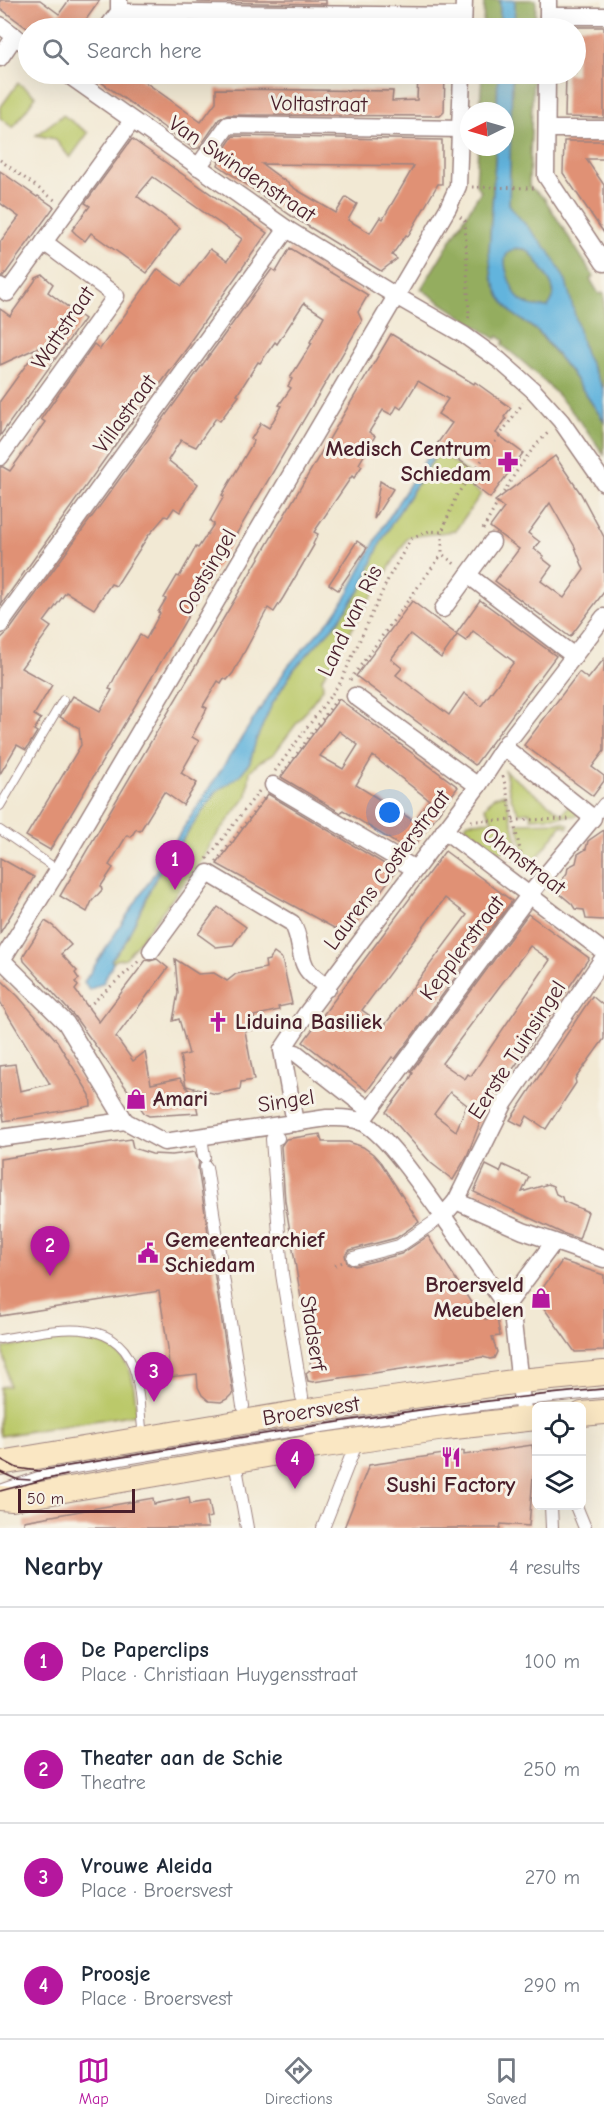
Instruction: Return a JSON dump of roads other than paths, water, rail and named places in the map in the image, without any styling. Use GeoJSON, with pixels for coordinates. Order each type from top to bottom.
{"type":"FeatureCollection","features":[{"type":"Feature","properties":{"kind":"main road","name":"Broersvest"},"geometry":{"type":"LineString","coordinates":[[4,1495],[445,1428],[526,1405],[604,1373]]}},
{"type":"Feature","properties":{"kind":"main road","name":"Broersvest"},"geometry":{"type":"LineString","coordinates":[[9,1467],[143,1438],[314,1410],[526,1405]]}},
{"type":"Feature","properties":{"kind":"main road"},"geometry":{"type":"LineString","coordinates":[[586,1414],[604,1412]]}},
{"type":"Feature","properties":{"kind":"street"},"geometry":{"type":"LineString","coordinates":[[119,6],[464,15]]}},
{"type":"Feature","properties":{"kind":"street"},"geometry":{"type":"LineString","coordinates":[[548,15],[604,16]]}},
{"type":"Feature","properties":{"kind":"street"},"geometry":{"type":"LineString","coordinates":[[0,26],[18,38]]}},
{"type":"Feature","properties":{"kind":"street"},"geometry":{"type":"LineString","coordinates":[[0,57],[18,44]]}},
{"type":"Feature","properties":{"kind":"street","name":"Van Swindenstraat"},"geometry":{"type":"LineString","coordinates":[[83,84],[287,229],[464,335],[533,390],[561,421],[604,483]]}},
{"type":"Feature","properties":{"kind":"street","name":"Oostsingel"},"geometry":{"type":"LineString","coordinates":[[461,102],[462,84]]}},
{"type":"Feature","properties":{"kind":"street"},"geometry":{"type":"LineString","coordinates":[[548,84],[546,176],[604,263]]}},
{"type":"Feature","properties":{"kind":"street"},"geometry":{"type":"LineString","coordinates":[[0,287],[7,293],[132,121]]}},
{"type":"Feature","properties":{"kind":"street","name":"Voltastraat"},"geometry":{"type":"LineString","coordinates":[[198,167],[228,125],[460,129]]}},
{"type":"Feature","properties":{"kind":"street"},"geometry":{"type":"LineString","coordinates":[[547,129],[604,129]]}},
{"type":"Feature","properties":{"kind":"street","name":"Oostsingel"},"geometry":{"type":"LineString","coordinates":[[1,959],[58,870],[448,208],[458,186],[460,148]]}},
{"type":"Feature","properties":{"kind":"street","name":"Villastraat"},"geometry":{"type":"LineString","coordinates":[[2,619],[287,229]]}},
{"type":"Feature","properties":{"kind":"street","name":"Wattstraat"},"geometry":{"type":"LineString","coordinates":[[0,457],[116,296],[44,242]]}},
{"type":"Feature","properties":{"kind":"street"},"geometry":{"type":"LineString","coordinates":[[443,609],[492,542]]}},
{"type":"Feature","properties":{"kind":"street"},"geometry":{"type":"LineString","coordinates":[[468,575],[574,656]]}},
{"type":"Feature","properties":{"kind":"street","name":"Laurens Costerstraat"},"geometry":{"type":"LineString","coordinates":[[282,1050],[306,1014],[328,988],[506,745],[604,616]]}},
{"type":"Feature","properties":{"kind":"street"},"geometry":{"type":"LineString","coordinates":[[356,696],[478,786]]}},
{"type":"Feature","properties":{"kind":"street"},"geometry":{"type":"LineString","coordinates":[[506,745],[593,818]]}},
{"type":"Feature","properties":{"kind":"street"},"geometry":{"type":"LineString","coordinates":[[271,780],[415,869]]}},
{"type":"Feature","properties":{"kind":"street","name":"Kepplerstraat"},"geometry":{"type":"LineString","coordinates":[[365,1116],[530,894],[604,804]]}},
{"type":"Feature","properties":{"kind":"street","name":"Ohmstraat"},"geometry":{"type":"LineString","coordinates":[[448,825],[604,952]]}},
{"type":"Feature","properties":{"kind":"street"},"geometry":{"type":"LineString","coordinates":[[151,951],[205,877],[292,923],[299,936],[304,964],[308,971],[328,988]]}},
{"type":"Feature","properties":{"kind":"street","name":"Eerste Tuinsingel"},"geometry":{"type":"LineString","coordinates":[[456,1201],[504,1104],[604,957]]}},
{"type":"Feature","properties":{"kind":"street"},"geometry":{"type":"LineString","coordinates":[[0,1138],[125,1121],[66,1023],[1,959]]}},
{"type":"Feature","properties":{"kind":"street"},"geometry":{"type":"LineString","coordinates":[[282,1050],[285,1131]]}},
{"type":"Feature","properties":{"kind":"street","name":"Singel"},"geometry":{"type":"LineString","coordinates":[[282,1050],[296,1053],[365,1116],[443,1216],[512,1314],[526,1405]]}},
{"type":"Feature","properties":{"kind":"street","name":"Singel"},"geometry":{"type":"LineString","coordinates":[[125,1121],[164,1142],[285,1131],[327,1118],[365,1116]]}},
{"type":"Feature","properties":{"kind":"street","name":"Stadserf"},"geometry":{"type":"LineString","coordinates":[[285,1131],[272,1139],[282,1274],[302,1397]]}},
{"type":"Feature","properties":{"kind":"street"},"geometry":{"type":"LineString","coordinates":[[201,1137],[243,1406]]}},
{"type":"Feature","properties":{"kind":"street"},"geometry":{"type":"LineString","coordinates":[[353,1258],[399,1246],[443,1216],[456,1201],[523,1231],[604,1259]]}},
{"type":"Feature","properties":{"kind":"street"},"geometry":{"type":"LineString","coordinates":[[506,1306],[554,1242]]}},
{"type":"Feature","properties":{"kind":"street"},"geometry":{"type":"LineString","coordinates":[[323,1528],[354,1449]]}},
{"type":"Feature","properties":{"kind":"street"},"geometry":{"type":"LineString","coordinates":[[237,1473],[247,1528]]}},
{"type":"Feature","properties":{"kind":"street"},"geometry":{"type":"LineString","coordinates":[[551,1510],[552,1528]]}},
{"type":"Feature","properties":{"kind":"street"},"geometry":{"type":"LineString","coordinates":[[578,1510],[585,1528]]}},
{"type":"Feature","properties":{"kind":"lane"},"geometry":{"type":"LineString","coordinates":[[0,806],[63,700]]}},
{"type":"Feature","properties":{"kind":"lane"},"geometry":{"type":"LineString","coordinates":[[0,830],[58,870]]}},
{"type":"Feature","properties":{"kind":"lane"},"geometry":{"type":"LineString","coordinates":[[0,1339],[70,1329],[91,1330],[108,1336],[122,1347],[135,1373],[143,1438]]}},
{"type":"Feature","properties":{"kind":"lane","name":"Broersvest"},"geometry":{"type":"LineString","coordinates":[[41,1475],[419,1413],[526,1405],[604,1393]]}},
{"type":"Feature","properties":{"kind":"lane"},"geometry":{"type":"LineString","coordinates":[[9,1467],[41,1475]]}},
{"type":"Feature","properties":{"kind":"lane"},"geometry":{"type":"LineString","coordinates":[[4,1495],[41,1475]]}},
{"type":"Feature","properties":{"kind":"water"},"geometry":{"type":"Polygon","coordinates":[[[500,0],[515,0],[514,18],[500,18],[500,0]]]}},
{"type":"Feature","properties":{"kind":"water"},"geometry":{"type":"Polygon","coordinates":[[[498,84],[512,84],[511,102],[497,102],[498,84]]]}},
{"type":"Feature","properties":{"kind":"water"},"geometry":{"type":"Polygon","coordinates":[[[495,156],[510,156],[509,204],[549,251],[566,281],[585,354],[604,390],[604,421],[572,374],[539,332],[512,313],[500,297],[492,278],[489,252],[495,156]],[[515,248],[508,253],[505,264],[508,277],[520,300],[526,304],[548,307],[554,294],[553,289],[537,261],[528,251],[515,248]]]}},
{"type":"Feature","properties":{"kind":"water"},"geometry":{"type":"Polygon","coordinates":[[[427,457],[433,459],[379,546],[361,589],[339,620],[294,669],[272,704],[256,740],[250,762],[240,775],[216,792],[157,876],[124,944],[111,960],[113,963],[103,983],[89,990],[84,982],[288,666],[334,615],[345,599],[382,528],[427,457]]]}},
{"type":"Feature","properties":{"kind":"tram line"},"geometry":{"type":"LineString","coordinates":[[0,1459],[17,1468],[38,1471],[391,1414],[604,1389]]}},
{"type":"Feature","properties":{"kind":"tram line"},"geometry":{"type":"LineString","coordinates":[[0,1472],[16,1479],[30,1480]]}},
{"type":"Feature","properties":{"kind":"tram line"},"geometry":{"type":"LineString","coordinates":[[0,1491],[67,1475]]}},
{"type":"Feature","properties":{"kind":"place","name":"Medisch Centrum Schiedam"},"geometry":{"type":"Point","coordinates":[508,462]}},
{"type":"Feature","properties":{"kind":"place","name":"De Paperclips"},"geometry":{"type":"Point","coordinates":[175,890]}},
{"type":"Feature","properties":{"kind":"place","name":"Liduina Basiliek"},"geometry":{"type":"Point","coordinates":[218,1022]}},
{"type":"Feature","properties":{"kind":"place","name":"Amari"},"geometry":{"type":"Point","coordinates":[136,1099]}},
{"type":"Feature","properties":{"kind":"place","name":"Gemeentearchief Schiedam"},"geometry":{"type":"Point","coordinates":[148,1253]}},
{"type":"Feature","properties":{"kind":"place","name":"Theater aan de Schie"},"geometry":{"type":"Point","coordinates":[50,1276]}},
{"type":"Feature","properties":{"kind":"place","name":"Broersveld Meubelen"},"geometry":{"type":"Point","coordinates":[541,1298]}},
{"type":"Feature","properties":{"kind":"place","name":"Vrouwe Aleida"},"geometry":{"type":"Point","coordinates":[154,1402]}},
{"type":"Feature","properties":{"kind":"place","name":"Sushi Factory"},"geometry":{"type":"Point","coordinates":[451,1457]}},
{"type":"Feature","properties":{"kind":"place","name":"Proosje"},"geometry":{"type":"Point","coordinates":[295,1489]}}]}
